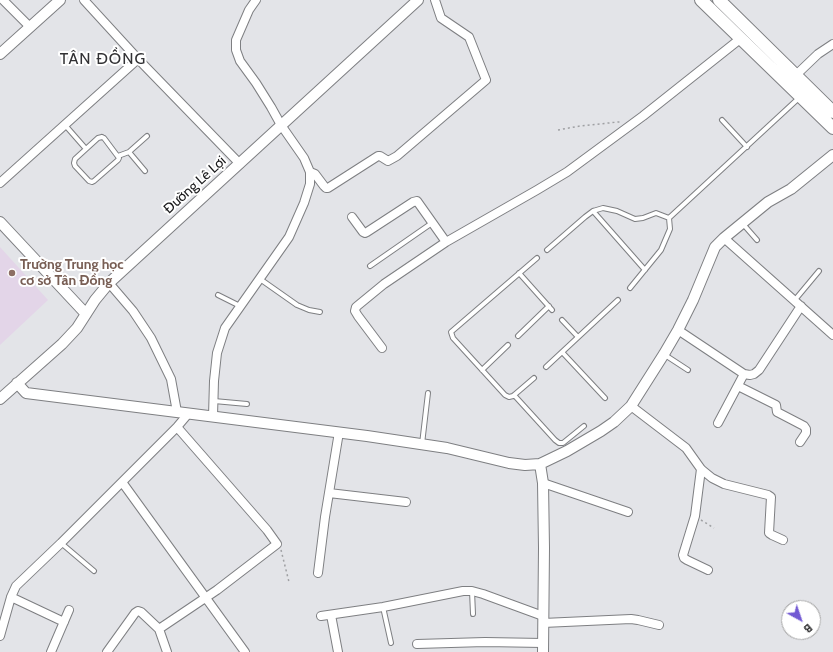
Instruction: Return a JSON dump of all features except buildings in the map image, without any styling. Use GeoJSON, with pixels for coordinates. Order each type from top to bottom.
{"type":"FeatureCollection","features":[{"type":"Feature","properties":{"kind":"main road"},"geometry":{"type":"LineString","coordinates":[[705,2],[740,39],[833,128]]}},
{"type":"Feature","properties":{"kind":"main road"},"geometry":{"type":"LineString","coordinates":[[725,2],[833,112]]}},
{"type":"Feature","properties":{"kind":"street"},"geometry":{"type":"LineString","coordinates":[[3,0],[30,27]]}},
{"type":"Feature","properties":{"kind":"street"},"geometry":{"type":"LineString","coordinates":[[0,54],[60,0]]}},
{"type":"Feature","properties":{"kind":"street"},"geometry":{"type":"LineString","coordinates":[[84,0],[138,59],[240,164]]}},
{"type":"Feature","properties":{"kind":"street"},"geometry":{"type":"LineString","coordinates":[[213,416],[214,381],[217,353],[225,328],[289,237],[304,203],[310,184],[310,172],[304,158],[281,125],[256,83],[240,61],[236,50],[236,40],[249,10],[256,0]]}},
{"type":"Feature","properties":{"kind":"street","name":"Đường Lê Lợi"},"geometry":{"type":"LineString","coordinates":[[0,399],[62,344],[77,328],[94,300],[109,283],[418,0]]}},
{"type":"Feature","properties":{"kind":"street"},"geometry":{"type":"LineString","coordinates":[[310,172],[315,174],[324,186],[328,188],[378,156],[388,161],[397,156],[486,80],[469,37],[441,18],[435,0]]}},
{"type":"Feature","properties":{"kind":"street"},"geometry":{"type":"LineString","coordinates":[[716,15],[725,2]]}},
{"type":"Feature","properties":{"kind":"street"},"geometry":{"type":"LineString","coordinates":[[382,348],[358,316],[355,311],[356,307],[384,284],[446,242],[567,172],[632,124],[740,39]]}},
{"type":"Feature","properties":{"kind":"street"},"geometry":{"type":"LineString","coordinates":[[796,75],[818,54],[833,44]]}},
{"type":"Feature","properties":{"kind":"street"},"geometry":{"type":"LineString","coordinates":[[0,183],[138,59]]}},
{"type":"Feature","properties":{"kind":"street"},"geometry":{"type":"LineString","coordinates":[[17,383],[26,393],[338,432],[422,444],[474,454],[509,463],[525,465],[540,464],[567,451],[601,431],[614,422],[631,406],[678,330],[693,300],[715,247],[768,202],[792,189],[833,155]]}},
{"type":"Feature","properties":{"kind":"street"},"geometry":{"type":"LineString","coordinates":[[352,217],[365,233],[413,202],[417,201],[446,242]]}},
{"type":"Feature","properties":{"kind":"street"},"geometry":{"type":"LineString","coordinates":[[0,222],[86,314]]}},
{"type":"Feature","properties":{"kind":"street"},"geometry":{"type":"LineString","coordinates":[[724,238],[833,335]]}},
{"type":"Feature","properties":{"kind":"street"},"geometry":{"type":"LineString","coordinates":[[109,283],[133,311],[151,338],[171,380],[177,412]]}},
{"type":"Feature","properties":{"kind":"street"},"geometry":{"type":"LineString","coordinates":[[678,330],[744,374],[750,375],[757,373],[798,303]]}},
{"type":"Feature","properties":{"kind":"street"},"geometry":{"type":"LineString","coordinates":[[718,423],[744,374]]}},
{"type":"Feature","properties":{"kind":"street"},"geometry":{"type":"LineString","coordinates":[[738,386],[776,405],[777,412],[804,426],[806,433],[800,442]]}},
{"type":"Feature","properties":{"kind":"street"},"geometry":{"type":"LineString","coordinates":[[631,406],[686,448],[701,469],[712,478],[724,484],[771,497],[769,533],[784,540]]}},
{"type":"Feature","properties":{"kind":"street"},"geometry":{"type":"LineString","coordinates":[[0,636],[11,597],[16,586],[177,427],[188,414]]}},
{"type":"Feature","properties":{"kind":"street"},"geometry":{"type":"LineString","coordinates":[[159,629],[233,578],[277,544],[267,530],[177,427]]}},
{"type":"Feature","properties":{"kind":"street"},"geometry":{"type":"LineString","coordinates":[[318,573],[338,432]]}},
{"type":"Feature","properties":{"kind":"street"},"geometry":{"type":"LineString","coordinates":[[417,644],[485,642],[543,647],[543,484],[540,464]]}},
{"type":"Feature","properties":{"kind":"street"},"geometry":{"type":"LineString","coordinates":[[701,469],[695,516],[683,555],[687,560],[708,570]]}},
{"type":"Feature","properties":{"kind":"street"},"geometry":{"type":"LineString","coordinates":[[122,482],[245,652]]}},
{"type":"Feature","properties":{"kind":"street"},"geometry":{"type":"LineString","coordinates":[[543,484],[628,512]]}},
{"type":"Feature","properties":{"kind":"street"},"geometry":{"type":"LineString","coordinates":[[329,493],[406,502]]}},
{"type":"Feature","properties":{"kind":"street"},"geometry":{"type":"LineString","coordinates":[[321,616],[382,607],[463,591],[472,591],[483,594],[543,620],[631,619],[659,625]]}},
{"type":"Feature","properties":{"kind":"street"},"geometry":{"type":"LineString","coordinates":[[11,597],[64,622]]}},
{"type":"Feature","properties":{"kind":"street"},"geometry":{"type":"LineString","coordinates":[[51,652],[69,610]]}},
{"type":"Feature","properties":{"kind":"street"},"geometry":{"type":"LineString","coordinates":[[107,652],[135,613],[138,612],[141,612],[159,629],[167,652]]}},
{"type":"Feature","properties":{"kind":"street"},"geometry":{"type":"LineString","coordinates":[[331,615],[338,652]]}},
{"type":"Feature","properties":{"kind":"lane"},"geometry":{"type":"LineString","coordinates":[[669,218],[800,97]]}},
{"type":"Feature","properties":{"kind":"lane"},"geometry":{"type":"LineString","coordinates":[[722,120],[747,147]]}},
{"type":"Feature","properties":{"kind":"lane"},"geometry":{"type":"LineString","coordinates":[[65,126],[86,149]]}},
{"type":"Feature","properties":{"kind":"lane"},"geometry":{"type":"LineString","coordinates":[[118,156],[129,152],[147,136]]}},
{"type":"Feature","properties":{"kind":"lane"},"geometry":{"type":"LineString","coordinates":[[102,137],[118,156],[118,160],[92,182],[89,181],[74,163],[75,159],[98,138],[102,137]]}},
{"type":"Feature","properties":{"kind":"lane"},"geometry":{"type":"LineString","coordinates":[[129,152],[145,171]]}},
{"type":"Feature","properties":{"kind":"lane"},"geometry":{"type":"LineString","coordinates":[[547,250],[593,211],[603,208],[617,211],[635,219],[643,218],[656,213],[669,218]]}},
{"type":"Feature","properties":{"kind":"lane"},"geometry":{"type":"LineString","coordinates":[[593,211],[645,270]]}},
{"type":"Feature","properties":{"kind":"lane"},"geometry":{"type":"LineString","coordinates":[[630,288],[661,250],[670,229],[669,218]]}},
{"type":"Feature","properties":{"kind":"lane"},"geometry":{"type":"LineString","coordinates":[[370,266],[432,223]]}},
{"type":"Feature","properties":{"kind":"lane"},"geometry":{"type":"LineString","coordinates":[[742,223],[757,240]]}},
{"type":"Feature","properties":{"kind":"lane"},"geometry":{"type":"LineString","coordinates":[[534,378],[514,395],[509,397],[505,395],[453,338],[451,332],[537,258]]}},
{"type":"Feature","properties":{"kind":"lane"},"geometry":{"type":"LineString","coordinates":[[798,303],[819,271]]}},
{"type":"Feature","properties":{"kind":"lane"},"geometry":{"type":"LineString","coordinates":[[518,336],[551,308],[519,273]]}},
{"type":"Feature","properties":{"kind":"lane"},"geometry":{"type":"LineString","coordinates":[[259,278],[297,305],[309,310],[320,312]]}},
{"type":"Feature","properties":{"kind":"lane"},"geometry":{"type":"LineString","coordinates":[[218,295],[240,306]]}},
{"type":"Feature","properties":{"kind":"lane"},"geometry":{"type":"LineString","coordinates":[[546,367],[618,300]]}},
{"type":"Feature","properties":{"kind":"lane"},"geometry":{"type":"LineString","coordinates":[[562,320],[578,337]]}},
{"type":"Feature","properties":{"kind":"lane"},"geometry":{"type":"LineString","coordinates":[[482,370],[508,345]]}},
{"type":"Feature","properties":{"kind":"lane"},"geometry":{"type":"LineString","coordinates":[[562,352],[605,398]]}},
{"type":"Feature","properties":{"kind":"lane"},"geometry":{"type":"LineString","coordinates":[[664,354],[688,370]]}},
{"type":"Feature","properties":{"kind":"lane"},"geometry":{"type":"LineString","coordinates":[[422,444],[428,393]]}},
{"type":"Feature","properties":{"kind":"lane"},"geometry":{"type":"LineString","coordinates":[[514,395],[559,443],[563,442],[584,426]]}},
{"type":"Feature","properties":{"kind":"lane"},"geometry":{"type":"LineString","coordinates":[[214,401],[248,404]]}},
{"type":"Feature","properties":{"kind":"lane"},"geometry":{"type":"LineString","coordinates":[[61,543],[94,571]]}},
{"type":"Feature","properties":{"kind":"lane"},"geometry":{"type":"LineString","coordinates":[[472,591],[473,614]]}},
{"type":"Feature","properties":{"kind":"lane"},"geometry":{"type":"LineString","coordinates":[[382,607],[391,643]]}},
{"type":"Feature","properties":{"kind":"path"},"geometry":{"type":"LineString","coordinates":[[558,130],[618,122],[632,124]]}},
{"type":"Feature","properties":{"kind":"path"},"geometry":{"type":"LineString","coordinates":[[695,516],[714,528]]}},
{"type":"Feature","properties":{"kind":"path"},"geometry":{"type":"LineString","coordinates":[[277,544],[281,550],[289,582]]}},
{"type":"Feature","properties":{"kind":"shaded area","name":"Trường Trung học cơ sở Tân Đồng"},"geometry":{"type":"Polygon","coordinates":[[[0,247],[48,300],[0,345],[0,247]]]}},
{"type":"Feature","properties":{"kind":"place","name":"Trường Trung học cơ sở Tân Đồng"},"geometry":{"type":"Point","coordinates":[12,273]}},
{"type":"Feature","properties":{"kind":"district","name":"TÂN ĐỒNG"},"geometry":{"type":"Point","coordinates":[103,59]}}]}
